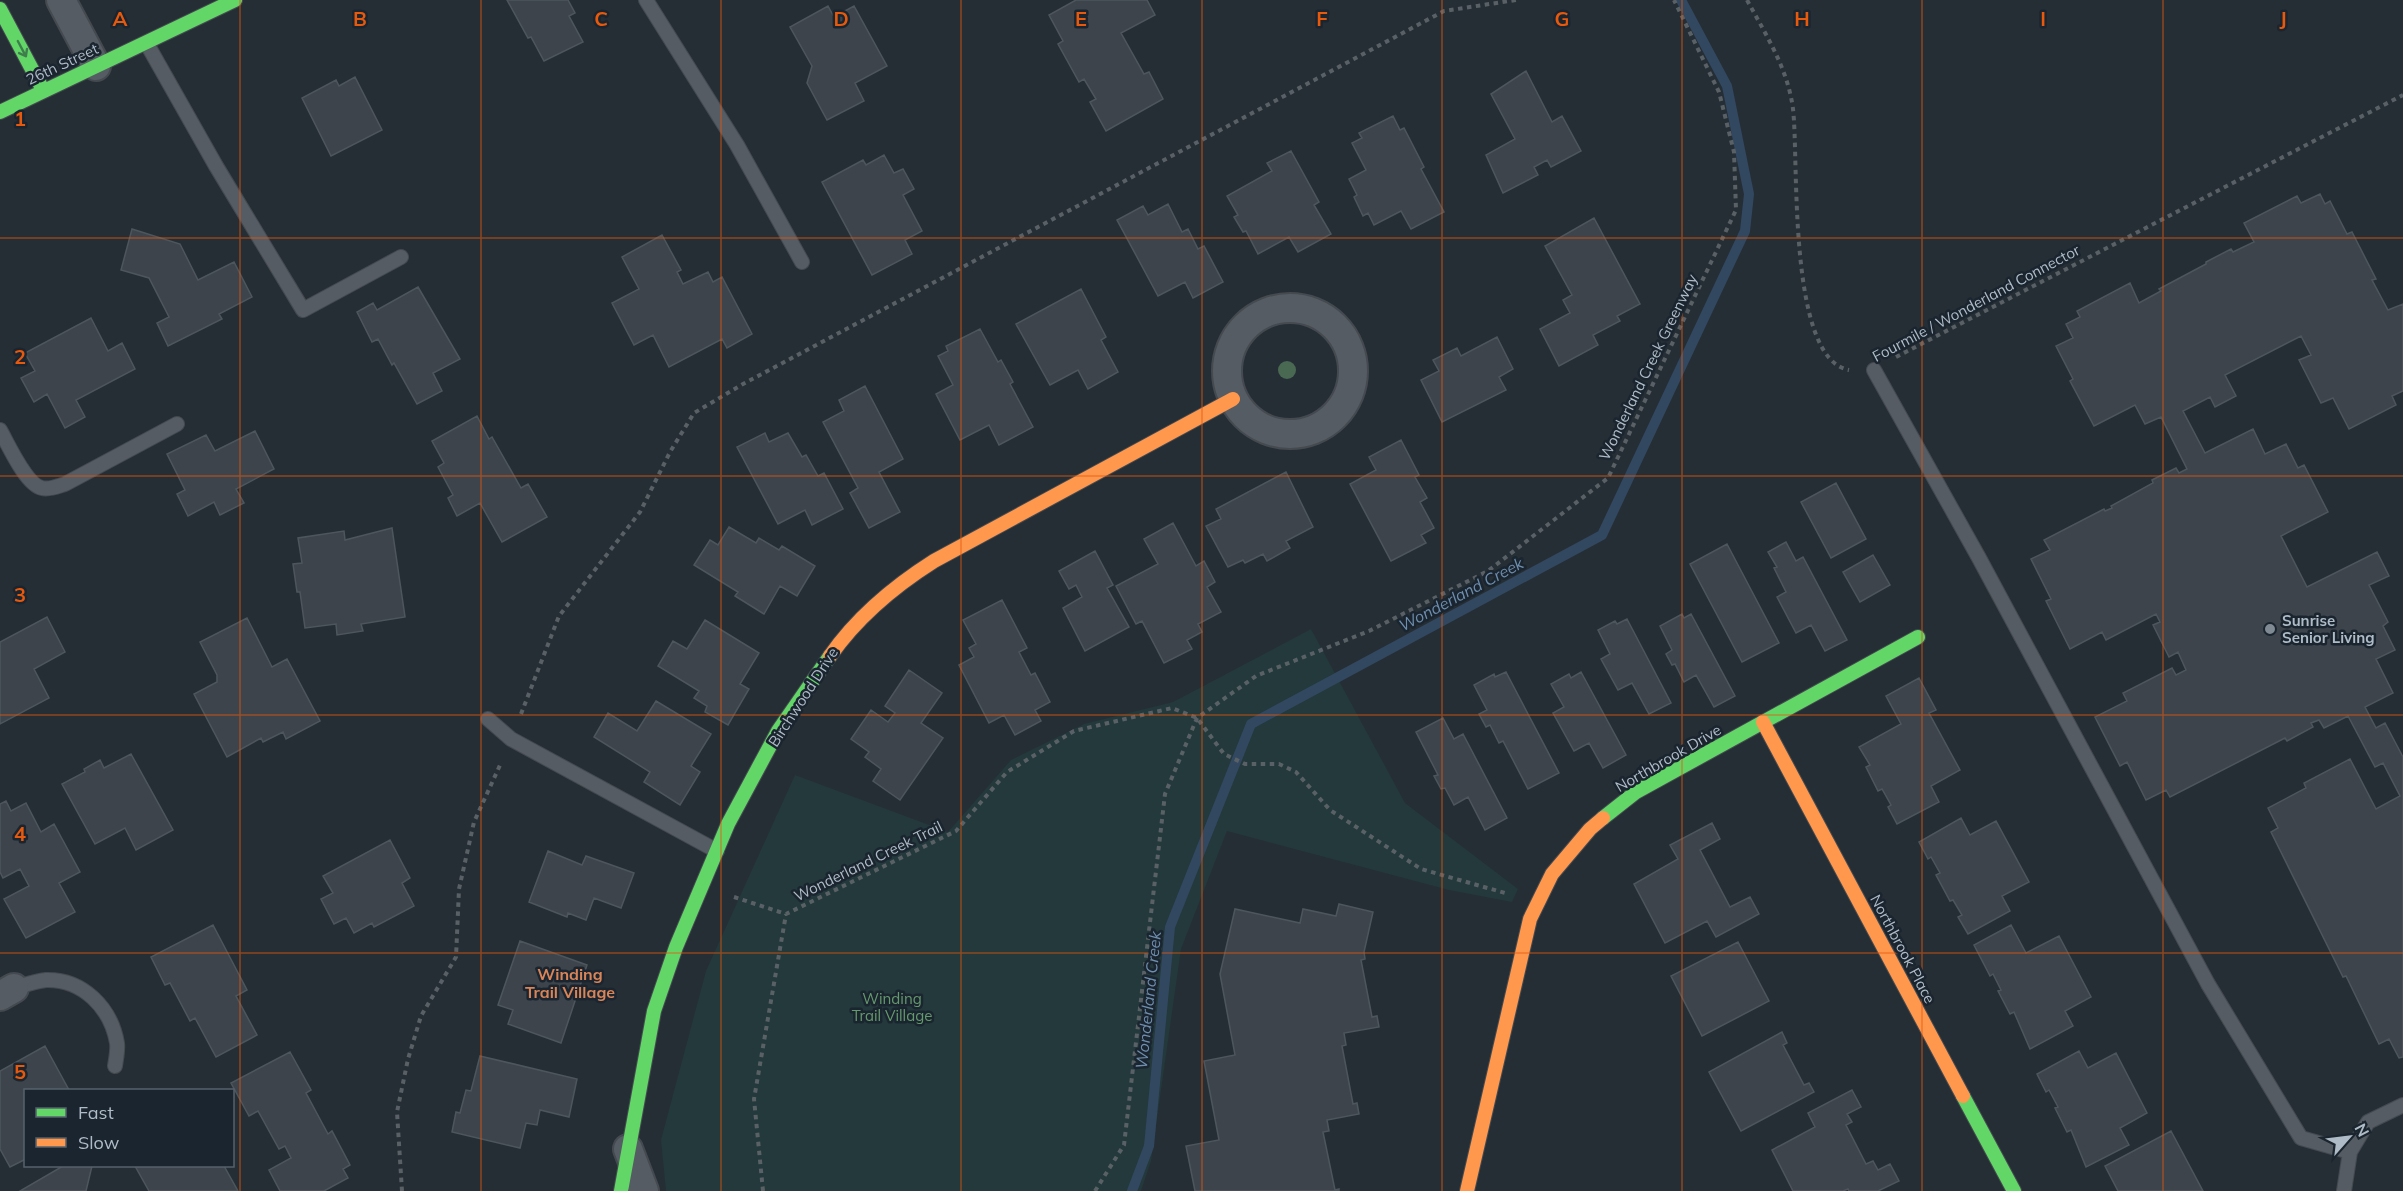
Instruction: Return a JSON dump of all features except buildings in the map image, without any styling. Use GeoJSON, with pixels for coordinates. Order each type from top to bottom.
{"type":"FeatureCollection","features":[{"type":"Feature","properties":{"kind":"street"},"geometry":{"type":"LineString","coordinates":[[61,0],[96,66]]}},
{"type":"Feature","properties":{"kind":"street","name":"26th Street"},"geometry":{"type":"LineString","coordinates":[[0,112],[43,90],[147,44],[235,0]]}},
{"type":"Feature","properties":{"kind":"street"},"geometry":{"type":"LineString","coordinates":[[0,9],[43,90]]}},
{"type":"Feature","properties":{"kind":"street"},"geometry":{"type":"LineString","coordinates":[[1303,308],[1329,320],[1344,337],[1353,370],[1348,398],[1330,420],[1305,432],[1276,433],[1251,421],[1233,399],[1227,372],[1232,344],[1250,321],[1275,309],[1303,308]]}},
{"type":"Feature","properties":{"kind":"street","name":"Birchwood Drive"},"geometry":{"type":"LineString","coordinates":[[621,1191],[654,1011],[676,947],[728,824],[778,731],[840,642],[869,609],[899,583],[934,561],[1233,399]]}},
{"type":"Feature","properties":{"kind":"street","name":"Northbrook Drive"},"geometry":{"type":"LineString","coordinates":[[1467,1191],[1530,920],[1552,874],[1590,829],[1636,792],[1918,637]]}},
{"type":"Feature","properties":{"kind":"street","name":"Northbrook Place"},"geometry":{"type":"LineString","coordinates":[[1763,722],[2014,1191]]}},
{"type":"Feature","properties":{"kind":"street"},"geometry":{"type":"LineString","coordinates":[[628,1149],[644,1191]]}},
{"type":"Feature","properties":{"kind":"lane"},"geometry":{"type":"LineString","coordinates":[[646,0],[737,145],[802,262]]}},
{"type":"Feature","properties":{"kind":"lane"},"geometry":{"type":"LineString","coordinates":[[147,44],[222,176],[303,310],[401,257]]}},
{"type":"Feature","properties":{"kind":"lane"},"geometry":{"type":"LineString","coordinates":[[1874,370],[1979,558],[2208,984],[2301,1138],[2350,1152]]}},
{"type":"Feature","properties":{"kind":"lane"},"geometry":{"type":"LineString","coordinates":[[0,430],[29,481],[39,488],[52,488],[65,484],[177,424]]}},
{"type":"Feature","properties":{"kind":"lane"},"geometry":{"type":"LineString","coordinates":[[488,719],[512,739],[717,851]]}},
{"type":"Feature","properties":{"kind":"lane"},"geometry":{"type":"LineString","coordinates":[[7,992],[45,980],[64,982],[83,990],[103,1006],[113,1026],[117,1045],[115,1066]]}},
{"type":"Feature","properties":{"kind":"lane"},"geometry":{"type":"LineString","coordinates":[[2344,1191],[2350,1152],[2368,1122],[2403,1105]]}},
{"type":"Feature","properties":{"kind":"path"},"geometry":{"type":"LineString","coordinates":[[402,1191],[397,1112],[408,1059],[421,1016],[456,957],[459,889],[474,822],[512,739],[559,616],[640,512],[670,452],[694,413],[743,384],[1444,11],[1516,0]]}},
{"type":"Feature","properties":{"kind":"path","name":"Wonderland Creek Greenway"},"geometry":{"type":"LineString","coordinates":[[1197,718],[1256,676],[1369,631],[1488,571],[1608,478],[1736,210],[1734,152],[1719,92],[1674,0]]}},
{"type":"Feature","properties":{"kind":"path","name":"Fourmile / Wonderland Connector"},"geometry":{"type":"LineString","coordinates":[[1747,0],[1783,67],[1793,108],[1802,285],[1814,330],[1825,356],[1841,369],[1869,373],[2403,94]]}},
{"type":"Feature","properties":{"kind":"path","name":"Wonderland Creek Trail"},"geometry":{"type":"LineString","coordinates":[[703,887],[786,914],[956,831],[1007,772],[1074,731],[1172,708],[1197,718]]}},
{"type":"Feature","properties":{"kind":"path"},"geometry":{"type":"LineString","coordinates":[[1197,718],[1224,754],[1245,764],[1279,764],[1296,772],[1330,810],[1421,869],[1538,902]]}},
{"type":"Feature","properties":{"kind":"path"},"geometry":{"type":"LineString","coordinates":[[1095,1191],[1124,1145],[1165,794],[1197,718]]}},
{"type":"Feature","properties":{"kind":"path","name":"Wonderland Creek Trail"},"geometry":{"type":"LineString","coordinates":[[763,1191],[754,1099],[786,914]]}},
{"type":"Feature","properties":{"kind":"green space","name":"Winding Trail Village"},"geometry":{"type":"Polygon","coordinates":[[[1311,629],[1405,803],[1518,889],[1512,902],[1449,890],[1227,831],[1181,949],[1151,1161],[1141,1191],[666,1191],[661,1140],[706,971],[795,775],[948,832],[1011,760],[1084,724],[1173,702],[1311,629]]]}},
{"type":"Feature","properties":{"kind":"waterway","name":"Wonderland Creek"},"geometry":{"type":"LineString","coordinates":[[1132,1191],[1149,1146],[1170,927],[1251,724],[1602,535],[1745,231],[1749,194],[1727,86],[1681,0]]}},
{"type":"Feature","properties":{"kind":"traffic: fast"},"geometry":{"type":"LineString","coordinates":[[0,112],[235,0]]}},
{"type":"Feature","properties":{"kind":"traffic: fast"},"geometry":{"type":"LineString","coordinates":[[0,9],[43,90]]}},
{"type":"Feature","properties":{"kind":"traffic: fast"},"geometry":{"type":"LineString","coordinates":[[1603,818],[1636,792],[1918,637]]}},
{"type":"Feature","properties":{"kind":"traffic: fast"},"geometry":{"type":"LineString","coordinates":[[621,1191],[654,1011],[676,947],[728,824],[778,731],[830,656]]}},
{"type":"Feature","properties":{"kind":"traffic: fast"},"geometry":{"type":"LineString","coordinates":[[1963,1096],[2014,1191]]}},
{"type":"Feature","properties":{"kind":"traffic: slow"},"geometry":{"type":"LineString","coordinates":[[830,656],[852,628],[877,603],[934,561],[1233,399]]}},
{"type":"Feature","properties":{"kind":"traffic: slow"},"geometry":{"type":"LineString","coordinates":[[1763,722],[1963,1096]]}},
{"type":"Feature","properties":{"kind":"traffic: slow"},"geometry":{"type":"LineString","coordinates":[[1467,1191],[1530,919],[1552,874],[1590,829],[1603,818]]}},
{"type":"Feature","properties":{"kind":"place","name":"Sunrise Senior Living"},"geometry":{"type":"Point","coordinates":[2270,629]}},
{"type":"Feature","properties":{"kind":"district","name":"Winding Trail Village"},"geometry":{"type":"Point","coordinates":[570,983]}}]}
